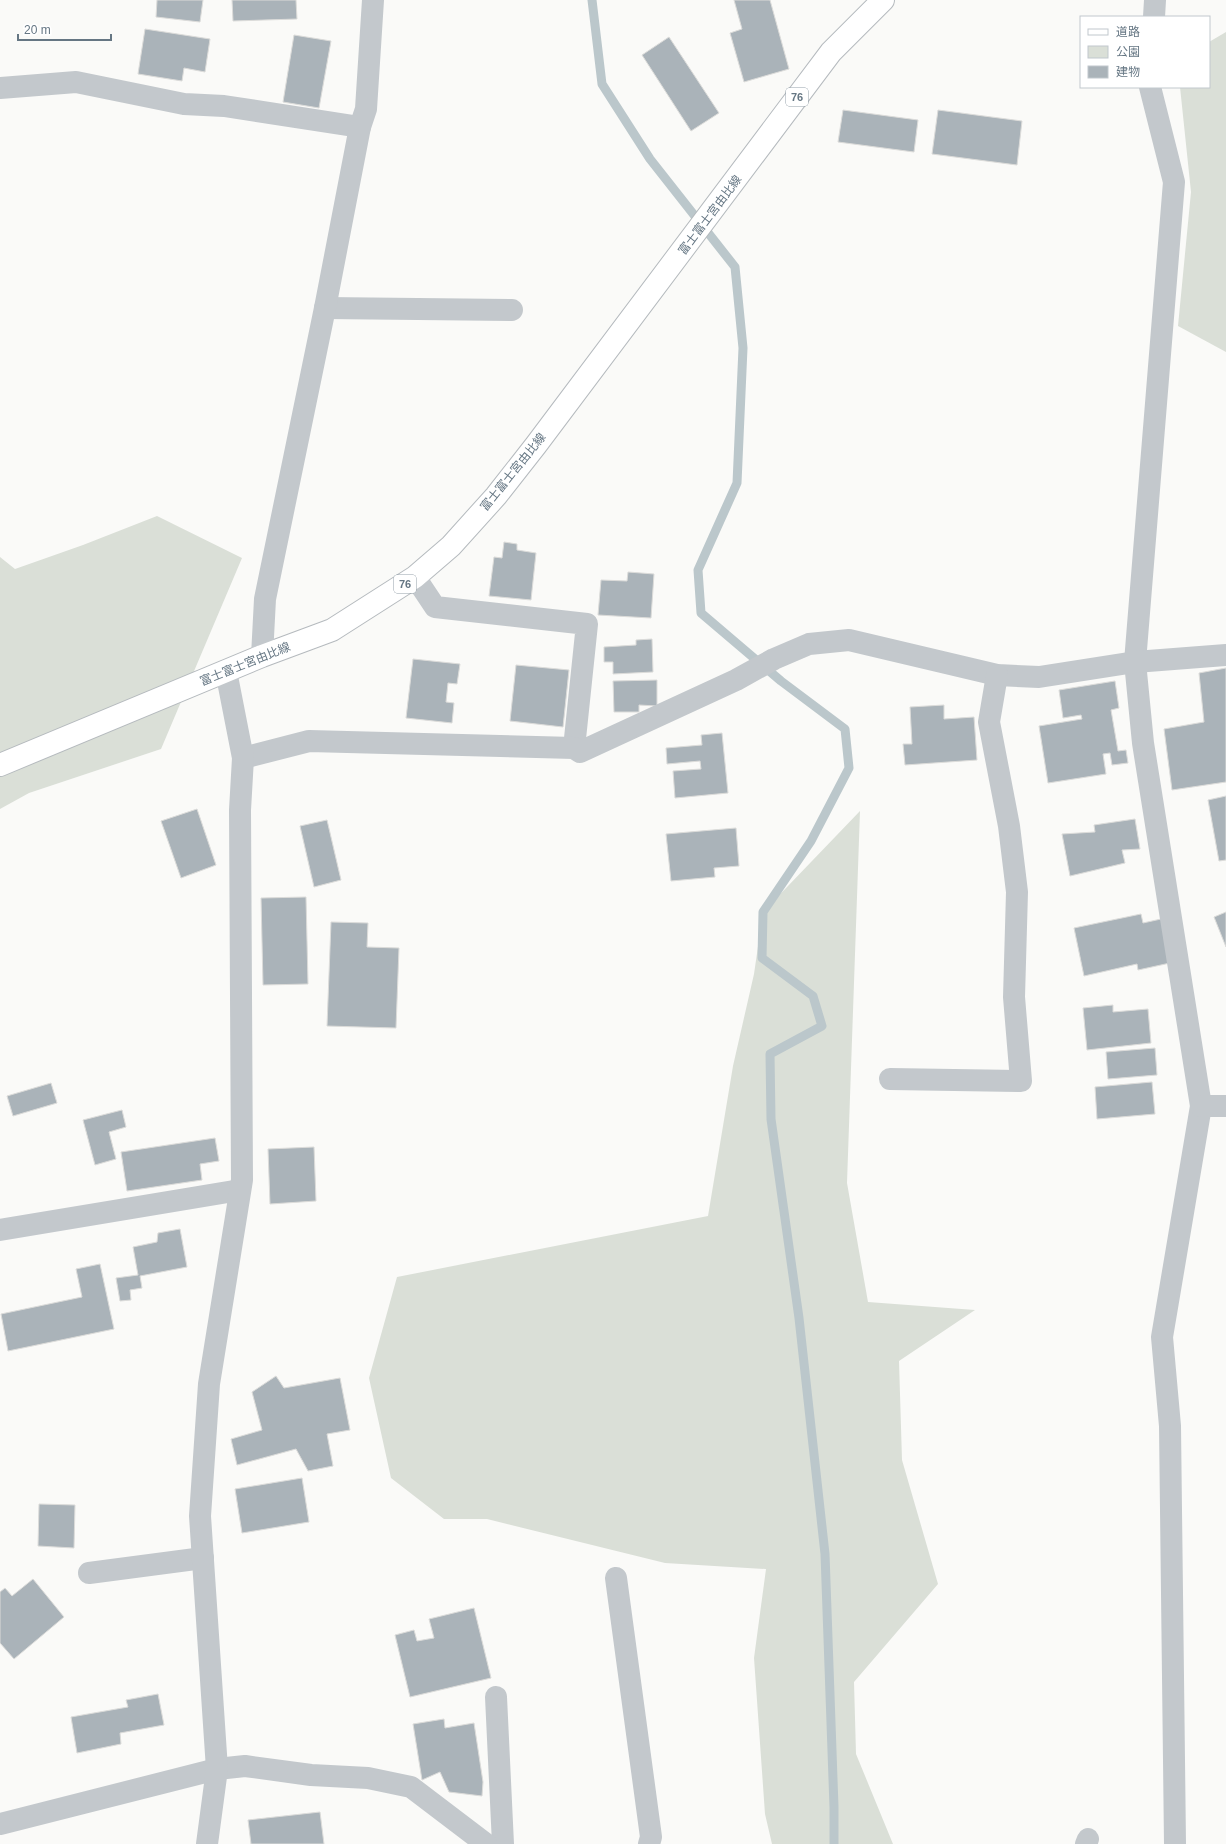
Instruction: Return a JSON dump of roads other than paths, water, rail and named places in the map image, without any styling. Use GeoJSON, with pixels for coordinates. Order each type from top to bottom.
{"type":"FeatureCollection","features":[{"type":"Feature","properties":{"kind":"main road","name":"富士富士宮由比線"},"geometry":{"type":"LineString","coordinates":[[0,765],[262,656],[332,630],[415,577],[451,546],[496,496],[536,445],[832,52],[883,0]]}},
{"type":"Feature","properties":{"kind":"street"},"geometry":{"type":"LineString","coordinates":[[262,656],[265,599],[325,308],[360,127],[366,109],[373,0]]}},
{"type":"Feature","properties":{"kind":"street"},"geometry":{"type":"LineString","coordinates":[[1154,16],[1155,0]]}},
{"type":"Feature","properties":{"kind":"street"},"geometry":{"type":"LineString","coordinates":[[0,88],[76,82],[184,104],[224,106],[360,127]]}},
{"type":"Feature","properties":{"kind":"street"},"geometry":{"type":"LineString","coordinates":[[1150,88],[1174,182],[1135,662],[1143,743],[1201,1106],[1162,1337],[1170,1426],[1175,1844]]}},
{"type":"Feature","properties":{"kind":"street"},"geometry":{"type":"LineString","coordinates":[[325,308],[512,310]]}},
{"type":"Feature","properties":{"kind":"street"},"geometry":{"type":"LineString","coordinates":[[415,577],[435,607],[587,624],[574,748]]}},
{"type":"Feature","properties":{"kind":"street"},"geometry":{"type":"LineString","coordinates":[[243,758],[309,741],[574,748],[580,752],[736,680],[774,659],[809,644],[849,640],[997,675],[1039,677],[1135,662],[1226,655]]}},
{"type":"Feature","properties":{"kind":"street"},"geometry":{"type":"LineString","coordinates":[[207,1844],[217,1769],[200,1516],[209,1384],[242,1172],[240,810],[243,758],[226,671]]}},
{"type":"Feature","properties":{"kind":"street"},"geometry":{"type":"LineString","coordinates":[[890,1079],[1021,1081],[1014,997],[1016,892],[1009,826],[989,722],[997,675]]}},
{"type":"Feature","properties":{"kind":"street"},"geometry":{"type":"LineString","coordinates":[[1201,1106],[1226,1106]]}},
{"type":"Feature","properties":{"kind":"street"},"geometry":{"type":"LineString","coordinates":[[0,1230],[240,1190]]}},
{"type":"Feature","properties":{"kind":"street"},"geometry":{"type":"LineString","coordinates":[[89,1573],[203,1558]]}},
{"type":"Feature","properties":{"kind":"street"},"geometry":{"type":"LineString","coordinates":[[616,1578],[651,1837],[649,1844]]}},
{"type":"Feature","properties":{"kind":"street"},"geometry":{"type":"LineString","coordinates":[[496,1697],[503,1844]]}},
{"type":"Feature","properties":{"kind":"street"},"geometry":{"type":"LineString","coordinates":[[0,1824],[217,1769],[245,1766],[311,1774],[368,1778],[411,1787],[486,1844]]}},
{"type":"Feature","properties":{"kind":"waterway"},"geometry":{"type":"LineString","coordinates":[[592,0],[602,84],[650,159],[735,267],[743,348],[737,483],[698,570],[701,613],[781,681],[845,729],[849,768],[811,841],[763,912],[762,958],[813,996],[822,1026],[770,1054],[771,1119],[799,1318],[825,1554],[834,1844]]}}]}
